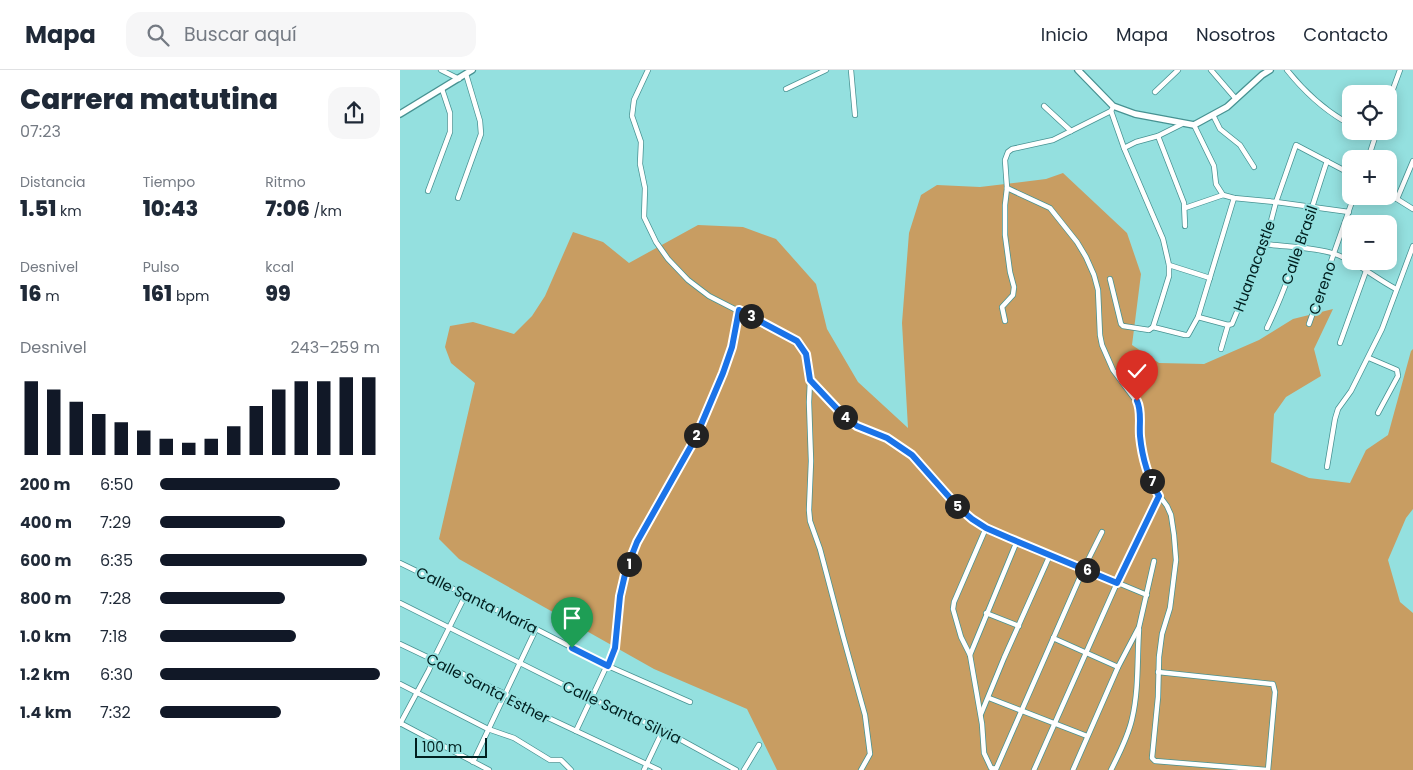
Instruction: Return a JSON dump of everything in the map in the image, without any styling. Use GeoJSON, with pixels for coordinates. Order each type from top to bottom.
{"type":"FeatureCollection","features":[{"type":"Feature","properties":{"kind":"street"},"geometry":{"type":"LineString","coordinates":[[441,70],[459,79]]}},
{"type":"Feature","properties":{"kind":"street"},"geometry":{"type":"LineString","coordinates":[[400,113],[472,70]]}},
{"type":"Feature","properties":{"kind":"street"},"geometry":{"type":"LineString","coordinates":[[648,70],[634,100],[632,116],[642,142],[640,164],[645,188],[644,216],[656,242],[688,280],[709,296],[797,341],[806,354],[810,380],[808,402],[811,461],[810,520],[820,549],[842,636],[865,715],[870,754],[860,770]]}},
{"type":"Feature","properties":{"kind":"street"},"geometry":{"type":"LineString","coordinates":[[786,89],[826,70]]}},
{"type":"Feature","properties":{"kind":"street"},"geometry":{"type":"LineString","coordinates":[[850,70],[855,114]]}},
{"type":"Feature","properties":{"kind":"street"},"geometry":{"type":"LineString","coordinates":[[1078,70],[1112,108],[1124,148],[1163,238],[1169,265],[1169,276],[1153,327]]}},
{"type":"Feature","properties":{"kind":"street"},"geometry":{"type":"LineString","coordinates":[[1155,92],[1178,70]]}},
{"type":"Feature","properties":{"kind":"street"},"geometry":{"type":"LineString","coordinates":[[1211,70],[1236,98]]}},
{"type":"Feature","properties":{"kind":"street"},"geometry":{"type":"LineString","coordinates":[[1005,321],[1002,307],[1013,295],[1014,287],[1005,235],[1005,204],[1008,188],[1005,160],[1009,151],[1049,142],[1112,108],[1194,125],[1227,107],[1270,70]]}},
{"type":"Feature","properties":{"kind":"street"},"geometry":{"type":"LineString","coordinates":[[1287,70],[1313,99],[1342,120]]}},
{"type":"Feature","properties":{"kind":"street"},"geometry":{"type":"LineString","coordinates":[[1394,85],[1400,70]]}},
{"type":"Feature","properties":{"kind":"street"},"geometry":{"type":"LineString","coordinates":[[458,198],[481,134],[480,122],[466,74]]}},
{"type":"Feature","properties":{"kind":"street"},"geometry":{"type":"LineString","coordinates":[[428,191],[450,132],[450,113],[442,89]]}},
{"type":"Feature","properties":{"kind":"street"},"geometry":{"type":"LineString","coordinates":[[1044,106],[1071,131]]}},
{"type":"Feature","properties":{"kind":"street"},"geometry":{"type":"LineString","coordinates":[[1213,115],[1220,129],[1240,145],[1254,167]]}},
{"type":"Feature","properties":{"kind":"street"},"geometry":{"type":"LineString","coordinates":[[1124,148],[1136,142],[1158,136],[1182,124]]}},
{"type":"Feature","properties":{"kind":"street"},"geometry":{"type":"LineString","coordinates":[[1194,125],[1211,161],[1216,184],[1223,195]]}},
{"type":"Feature","properties":{"kind":"street"},"geometry":{"type":"LineString","coordinates":[[1158,136],[1185,208],[1185,226]]}},
{"type":"Feature","properties":{"kind":"street","name":"Huanacastle"},"geometry":{"type":"LineString","coordinates":[[1198,316],[1228,325],[1232,324],[1265,244],[1276,202],[1296,145],[1327,161]]}},
{"type":"Feature","properties":{"kind":"street"},"geometry":{"type":"LineString","coordinates":[[1327,161],[1342,169]]}},
{"type":"Feature","properties":{"kind":"street","name":"Calle Brasil"},"geometry":{"type":"LineString","coordinates":[[1267,328],[1278,307],[1300,248],[1327,161]]}},
{"type":"Feature","properties":{"kind":"street"},"geometry":{"type":"LineString","coordinates":[[1413,161],[1397,199],[1413,209]]}},
{"type":"Feature","properties":{"kind":"street"},"geometry":{"type":"LineString","coordinates":[[1008,188],[1050,208],[1077,242],[1094,276],[1099,293],[1102,345],[1113,370],[1139,404],[1142,455],[1159,496],[1171,515],[1176,553],[1172,598],[1162,634],[1158,672],[1158,697],[1152,758],[1155,760],[1267,770],[1275,692],[1273,684],[1158,672]]}},
{"type":"Feature","properties":{"kind":"street"},"geometry":{"type":"LineString","coordinates":[[1185,208],[1223,195],[1234,198],[1349,212]]}},
{"type":"Feature","properties":{"kind":"street"},"geometry":{"type":"LineString","coordinates":[[1110,280],[1121,324],[1146,331],[1153,327],[1188,335],[1198,316],[1234,198]]}},
{"type":"Feature","properties":{"kind":"street","name":"Cereno"},"geometry":{"type":"LineString","coordinates":[[1309,324],[1351,205]]}},
{"type":"Feature","properties":{"kind":"street"},"geometry":{"type":"LineString","coordinates":[[1265,244],[1334,254],[1360,266],[1396,289]]}},
{"type":"Feature","properties":{"kind":"street"},"geometry":{"type":"LineString","coordinates":[[1326,467],[1338,409],[1351,391],[1369,358],[1413,246]]}},
{"type":"Feature","properties":{"kind":"street"},"geometry":{"type":"LineString","coordinates":[[1169,265],[1210,278]]}},
{"type":"Feature","properties":{"kind":"street"},"geometry":{"type":"LineString","coordinates":[[1340,343],[1366,271]]}},
{"type":"Feature","properties":{"kind":"street"},"geometry":{"type":"LineString","coordinates":[[576,731],[615,648],[620,596],[626,570],[637,542],[695,439],[732,347],[739,310]]}},
{"type":"Feature","properties":{"kind":"street"},"geometry":{"type":"LineString","coordinates":[[1221,349],[1228,325]]}},
{"type":"Feature","properties":{"kind":"street"},"geometry":{"type":"LineString","coordinates":[[1369,358],[1397,370],[1398,373],[1378,413]]}},
{"type":"Feature","properties":{"kind":"street"},"geometry":{"type":"LineString","coordinates":[[810,380],[851,422],[887,438],[912,455],[958,507],[986,528],[1147,595]]}},
{"type":"Feature","properties":{"kind":"street"},"geometry":{"type":"LineString","coordinates":[[1034,770],[1117,583],[1159,496]]}},
{"type":"Feature","properties":{"kind":"street"},"geometry":{"type":"LineString","coordinates":[[986,528],[954,602],[953,609],[970,655],[981,715],[986,758],[991,768],[996,769],[1084,568],[1102,532]]}},
{"type":"Feature","properties":{"kind":"street"},"geometry":{"type":"LineString","coordinates":[[970,655],[1017,541]]}},
{"type":"Feature","properties":{"kind":"street"},"geometry":{"type":"LineString","coordinates":[[981,715],[1050,554]]}},
{"type":"Feature","properties":{"kind":"street"},"geometry":{"type":"LineString","coordinates":[[1111,770],[1132,720],[1136,694],[1139,627],[1154,561]]}},
{"type":"Feature","properties":{"kind":"street","name":"Calle Santa María"},"geometry":{"type":"LineString","coordinates":[[400,562],[608,666],[690,702]]}},
{"type":"Feature","properties":{"kind":"street"},"geometry":{"type":"LineString","coordinates":[[465,596],[433,660],[430,670],[400,724],[489,770]]}},
{"type":"Feature","properties":{"kind":"street","name":"Calle Santa Silvia"},"geometry":{"type":"LineString","coordinates":[[400,603],[592,699],[663,730],[736,770]]}},
{"type":"Feature","properties":{"kind":"street"},"geometry":{"type":"LineString","coordinates":[[986,613],[1019,626]]}},
{"type":"Feature","properties":{"kind":"street"},"geometry":{"type":"LineString","coordinates":[[1073,770],[1118,668],[1139,627]]}},
{"type":"Feature","properties":{"kind":"street"},"geometry":{"type":"LineString","coordinates":[[473,762],[536,629]]}},
{"type":"Feature","properties":{"kind":"street"},"geometry":{"type":"LineString","coordinates":[[1053,638],[1118,668]]}},
{"type":"Feature","properties":{"kind":"street","name":"Calle Santa Esther"},"geometry":{"type":"LineString","coordinates":[[400,644],[505,694],[540,714],[659,770]]}},
{"type":"Feature","properties":{"kind":"street"},"geometry":{"type":"LineString","coordinates":[[400,684],[488,729],[514,738],[550,760],[561,760],[571,770]]}},
{"type":"Feature","properties":{"kind":"street"},"geometry":{"type":"LineString","coordinates":[[989,698],[1087,736]]}},
{"type":"Feature","properties":{"kind":"street"},"geometry":{"type":"LineString","coordinates":[[644,770],[663,730]]}},
{"type":"Feature","properties":{"kind":"street"},"geometry":{"type":"LineString","coordinates":[[744,770],[759,745]]}},
{"type":"Feature","properties":{"kind":"shaded area"},"geometry":{"type":"Polygon","coordinates":[[[1063,173],[1127,233],[1141,274],[1132,345],[1159,363],[1204,364],[1259,340],[1293,319],[1333,309],[1314,349],[1321,376],[1286,397],[1274,414],[1271,462],[1309,478],[1350,483],[1366,450],[1388,435],[1413,349],[1413,509],[1406,518],[1388,560],[1400,602],[1413,613],[1413,770],[777,770],[747,709],[654,669],[459,559],[439,539],[475,383],[451,363],[445,347],[450,326],[473,322],[514,334],[532,316],[545,296],[573,232],[603,242],[629,263],[698,225],[743,227],[776,239],[816,284],[827,329],[858,382],[908,428],[902,323],[909,233],[921,195],[937,185],[980,187],[1046,179],[1063,173]]]}},
{"type":"Feature","properties":{"kind":"route"},"geometry":{"type":"LineString","coordinates":[[572,648],[608,666],[615,648],[620,596],[626,570],[637,542],[695,439],[732,347],[739,310],[797,341],[806,354],[810,380],[842,414],[857,426],[887,438],[905,449],[958,507],[978,524],[1117,583],[1159,496],[1142,455],[1140,414],[1137,401]]}}]}
